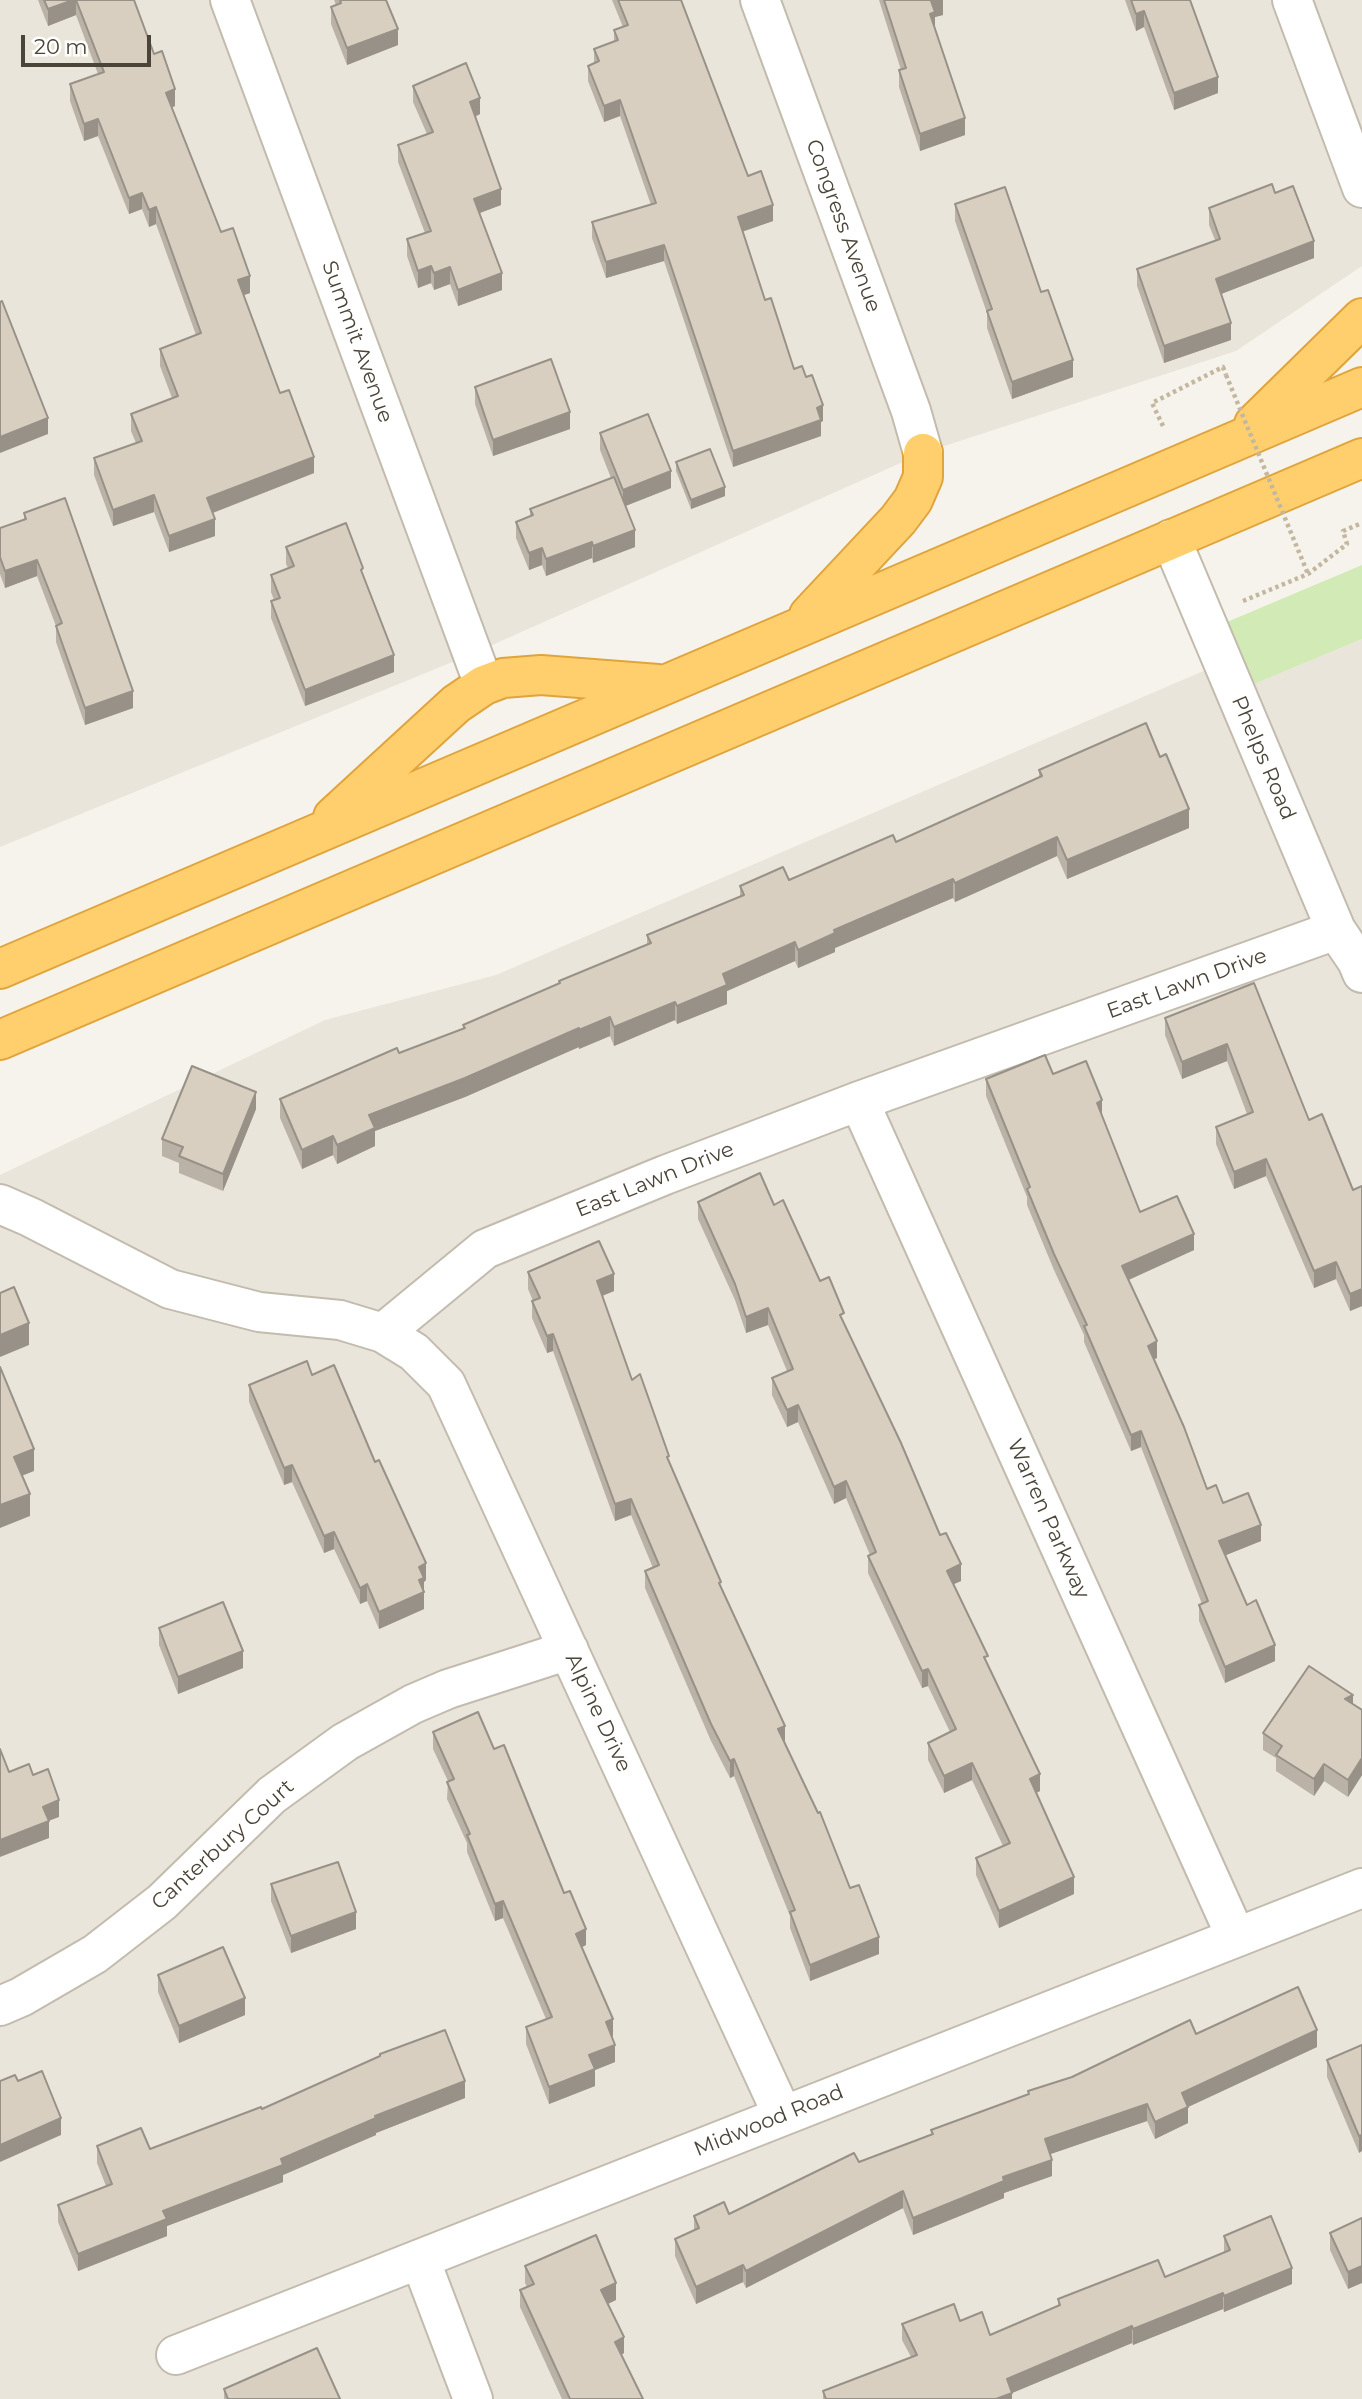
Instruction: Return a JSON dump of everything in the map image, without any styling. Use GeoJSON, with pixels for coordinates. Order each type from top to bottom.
{"type":"FeatureCollection","features":[{"type":"Feature","properties":{"kind":"highway"},"geometry":{"type":"LineString","coordinates":[[1237,441],[1362,318]]}},
{"type":"Feature","properties":{"kind":"highway"},"geometry":{"type":"LineString","coordinates":[[0,969],[1362,387]]}},
{"type":"Feature","properties":{"kind":"highway"},"geometry":{"type":"LineString","coordinates":[[798,627],[898,520],[920,487],[923,453]]}},
{"type":"Feature","properties":{"kind":"highway"},"geometry":{"type":"LineString","coordinates":[[0,1040],[1362,458]]}},
{"type":"Feature","properties":{"kind":"highway"},"geometry":{"type":"LineString","coordinates":[[311,837],[456,704],[484,685],[502,678],[541,675],[664,685]]}},
{"type":"Feature","properties":{"kind":"street","name":"Summit Avenue"},"geometry":{"type":"LineString","coordinates":[[230,0],[484,685]]}},
{"type":"Feature","properties":{"kind":"street","name":"Congress Avenue"},"geometry":{"type":"LineString","coordinates":[[760,0],[911,411],[923,453]]}},
{"type":"Feature","properties":{"kind":"street"},"geometry":{"type":"LineString","coordinates":[[1292,0],[1362,188]]}},
{"type":"Feature","properties":{"kind":"street","name":"Phelps Road"},"geometry":{"type":"LineString","coordinates":[[1171,540],[1336,930],[1360,965]]}},
{"type":"Feature","properties":{"kind":"street","name":"East Lawn Drive"},"geometry":{"type":"LineString","coordinates":[[383,1333],[485,1249],[664,1175],[859,1101],[1336,930]]}},
{"type":"Feature","properties":{"kind":"street","name":"Warren Parkway"},"geometry":{"type":"LineString","coordinates":[[859,1101],[1236,1937]]}},
{"type":"Feature","properties":{"kind":"street"},"geometry":{"type":"LineString","coordinates":[[0,1204],[170,1289],[260,1311],[340,1320],[383,1333]]}},
{"type":"Feature","properties":{"kind":"street","name":"Alpine Drive"},"geometry":{"type":"LineString","coordinates":[[383,1333],[414,1352],[446,1384],[783,2116]]}},
{"type":"Feature","properties":{"kind":"street","name":"Canterbury Court"},"geometry":{"type":"LineString","coordinates":[[0,2006],[21,1997],[95,1954],[162,1902],[272,1795],[345,1742],[413,1704],[448,1689],[569,1650]]}},
{"type":"Feature","properties":{"kind":"street","name":"Midwood Road"},"geometry":{"type":"LineString","coordinates":[[176,2355],[1362,1888]]}},
{"type":"Feature","properties":{"kind":"street"},"geometry":{"type":"LineString","coordinates":[[419,2259],[473,2399]]}},
{"type":"Feature","properties":{"kind":"path"},"geometry":{"type":"LineString","coordinates":[[1152,403],[1223,367],[1308,574]]}},
{"type":"Feature","properties":{"kind":"path"},"geometry":{"type":"LineString","coordinates":[[1203,618],[1308,574],[1346,544],[1343,531],[1362,523]]}},
{"type":"Feature","properties":{"kind":"shaded area"},"geometry":{"type":"Polygon","coordinates":[[[0,0],[1362,0],[1362,266],[1236,351],[923,453],[472,654],[0,847],[0,0]]]}},
{"type":"Feature","properties":{"kind":"shaded area"},"geometry":{"type":"Polygon","coordinates":[[[1362,639],[1362,2399],[0,2399],[0,1175],[325,1020],[496,975],[1222,663],[1235,692],[1362,639]]]}},
{"type":"Feature","properties":{"kind":"green space"},"geometry":{"type":"Polygon","coordinates":[[[1362,565],[1362,639],[1235,692],[1208,630],[1362,565]]]}},
{"type":"Feature","properties":{"kind":"building"},"geometry":{"type":"Polygon","coordinates":[[[44,0],[73,0],[48,9],[44,0]]]}},
{"type":"Feature","properties":{"kind":"building"},"geometry":{"type":"Polygon","coordinates":[[[76,0],[134,0],[154,54],[162,51],[175,89],[166,93],[221,232],[233,228],[250,276],[238,280],[280,393],[289,390],[314,457],[207,498],[215,519],[169,536],[154,495],[113,510],[94,458],[142,441],[131,414],[178,396],[160,349],[201,333],[156,207],[149,210],[142,193],[129,198],[98,119],[84,124],[70,84],[104,72],[76,0]]]}},
{"type":"Feature","properties":{"kind":"building"},"geometry":{"type":"Polygon","coordinates":[[[340,0],[386,0],[398,29],[347,48],[331,7],[341,3],[340,0]]]}},
{"type":"Feature","properties":{"kind":"building"},"geometry":{"type":"Polygon","coordinates":[[[618,0],[681,0],[748,176],[761,171],[773,205],[738,217],[765,300],[771,298],[794,369],[802,366],[806,377],[812,375],[823,405],[817,408],[821,420],[733,451],[664,245],[606,262],[592,222],[656,203],[620,100],[604,106],[588,66],[599,61],[594,49],[618,40],[614,30],[628,25],[618,0]]]}},
{"type":"Feature","properties":{"kind":"building"},"geometry":{"type":"Polygon","coordinates":[[[884,0],[935,0],[931,1],[935,12],[930,14],[965,118],[920,134],[899,70],[906,68],[884,0]]]}},
{"type":"Feature","properties":{"kind":"building"},"geometry":{"type":"Polygon","coordinates":[[[1131,0],[1190,0],[1218,77],[1174,93],[1144,11],[1136,14],[1131,0]]]}},
{"type":"Feature","properties":{"kind":"building"},"geometry":{"type":"Polygon","coordinates":[[[466,63],[480,98],[470,102],[501,189],[474,199],[502,273],[458,290],[450,267],[434,273],[431,266],[418,271],[407,239],[431,231],[398,145],[433,132],[413,86],[466,63]]]}},
{"type":"Feature","properties":{"kind":"building"},"geometry":{"type":"Polygon","coordinates":[[[1272,184],[1275,193],[1293,186],[1314,241],[1216,279],[1231,323],[1164,346],[1137,269],[1220,239],[1209,208],[1272,184]]]}},
{"type":"Feature","properties":{"kind":"building"},"geometry":{"type":"Polygon","coordinates":[[[1005,187],[1041,292],[1048,290],[1073,360],[1012,382],[987,311],[992,309],[955,204],[1005,187]]]}},
{"type":"Feature","properties":{"kind":"building"},"geometry":{"type":"Polygon","coordinates":[[[2,301],[48,418],[0,437],[0,302],[2,301]]]}},
{"type":"Feature","properties":{"kind":"building"},"geometry":{"type":"Polygon","coordinates":[[[551,359],[570,412],[493,440],[475,387],[551,359]]]}},
{"type":"Feature","properties":{"kind":"building"},"geometry":{"type":"Polygon","coordinates":[[[648,414],[671,471],[623,490],[600,433],[648,414]]]}},
{"type":"Feature","properties":{"kind":"building"},"geometry":{"type":"Polygon","coordinates":[[[710,449],[725,487],[691,500],[676,462],[710,449]]]}},
{"type":"Feature","properties":{"kind":"building"},"geometry":{"type":"Polygon","coordinates":[[[614,477],[635,530],[593,546],[592,542],[546,559],[542,548],[529,553],[516,522],[533,515],[530,509],[614,477]]]}},
{"type":"Feature","properties":{"kind":"building"},"geometry":{"type":"Polygon","coordinates":[[[65,498],[133,691],[85,708],[56,626],[62,623],[37,560],[5,571],[0,557],[0,528],[26,519],[24,513],[65,498]]]}},
{"type":"Feature","properties":{"kind":"building"},"geometry":{"type":"Polygon","coordinates":[[[346,523],[394,655],[305,690],[271,601],[280,598],[271,575],[294,566],[286,547],[346,523]]]}},
{"type":"Feature","properties":{"kind":"building"},"geometry":{"type":"Polygon","coordinates":[[[1146,723],[1160,757],[1166,754],[1189,809],[1067,860],[1057,837],[955,883],[953,879],[834,930],[835,933],[798,950],[795,942],[723,974],[727,985],[677,1006],[675,1002],[614,1027],[610,1017],[579,1028],[465,1078],[369,1115],[375,1128],[337,1145],[333,1136],[302,1150],[280,1099],[397,1048],[399,1053],[465,1028],[463,1025],[560,983],[559,981],[651,943],[647,935],[744,895],[740,886],[783,867],[789,880],[893,835],[896,842],[1042,776],[1039,770],[1146,723]]]}},
{"type":"Feature","properties":{"kind":"building"},"geometry":{"type":"Polygon","coordinates":[[[1254,983],[1309,1120],[1322,1114],[1353,1190],[1362,1186],[1362,1289],[1350,1294],[1336,1262],[1314,1271],[1266,1159],[1234,1172],[1216,1127],[1253,1112],[1227,1044],[1182,1062],[1165,1018],[1254,983]]]}},
{"type":"Feature","properties":{"kind":"building"},"geometry":{"type":"Polygon","coordinates":[[[1045,1055],[1053,1074],[1086,1061],[1102,1100],[1097,1103],[1140,1212],[1177,1196],[1194,1234],[1122,1266],[1157,1341],[1148,1346],[1184,1427],[1207,1489],[1216,1485],[1223,1503],[1248,1493],[1261,1525],[1219,1541],[1247,1605],[1256,1600],[1275,1645],[1225,1667],[1199,1605],[1208,1601],[1141,1431],[1131,1435],[1084,1326],[1087,1325],[1027,1189],[1030,1187],[986,1079],[1045,1055]]]}},
{"type":"Feature","properties":{"kind":"building"},"geometry":{"type":"Polygon","coordinates":[[[192,1066],[256,1092],[223,1174],[179,1156],[183,1147],[162,1139],[192,1066]]]}},
{"type":"Feature","properties":{"kind":"building"},"geometry":{"type":"Polygon","coordinates":[[[760,1173],[774,1205],[783,1200],[820,1281],[829,1277],[844,1313],[840,1315],[901,1443],[940,1535],[946,1533],[961,1564],[947,1571],[988,1656],[984,1657],[1040,1774],[1030,1779],[1074,1877],[999,1911],[976,1858],[1010,1843],[972,1763],[944,1776],[928,1743],[956,1729],[928,1669],[922,1671],[868,1556],[876,1552],[846,1481],[834,1487],[798,1405],[787,1410],[772,1378],[793,1369],[768,1308],[746,1317],[735,1284],[698,1202],[760,1173]]]}},
{"type":"Feature","properties":{"kind":"building"},"geometry":{"type":"Polygon","coordinates":[[[599,1241],[614,1274],[597,1281],[632,1380],[640,1374],[669,1456],[667,1457],[721,1582],[719,1583],[785,1726],[778,1729],[818,1813],[820,1812],[850,1888],[859,1885],[879,1937],[810,1965],[790,1912],[795,1910],[734,1759],[730,1761],[711,1724],[645,1571],[659,1565],[631,1499],[615,1504],[553,1334],[547,1336],[532,1301],[540,1298],[528,1272],[599,1241]]]}},
{"type":"Feature","properties":{"kind":"building"},"geometry":{"type":"Polygon","coordinates":[[[14,1287],[29,1323],[0,1335],[0,1293],[14,1287]]]}},
{"type":"Feature","properties":{"kind":"building"},"geometry":{"type":"Polygon","coordinates":[[[307,1361],[312,1375],[334,1365],[375,1462],[379,1460],[426,1563],[419,1567],[424,1578],[419,1580],[424,1592],[379,1612],[367,1584],[360,1588],[334,1532],[324,1536],[292,1465],[284,1468],[249,1385],[307,1361]]]}},
{"type":"Feature","properties":{"kind":"building"},"geometry":{"type":"Polygon","coordinates":[[[0,1367],[34,1449],[14,1457],[30,1494],[0,1505],[0,1367]]]}},
{"type":"Feature","properties":{"kind":"building"},"geometry":{"type":"Polygon","coordinates":[[[223,1602],[243,1651],[178,1677],[159,1628],[223,1602]]]}},
{"type":"Feature","properties":{"kind":"building"},"geometry":{"type":"Polygon","coordinates":[[[1309,1666],[1353,1695],[1345,1699],[1362,1710],[1362,1758],[1348,1780],[1324,1764],[1314,1779],[1276,1755],[1282,1746],[1263,1733],[1309,1666]]]}},
{"type":"Feature","properties":{"kind":"building"},"geometry":{"type":"Polygon","coordinates":[[[478,1712],[494,1749],[504,1745],[564,1893],[570,1891],[586,1929],[576,1934],[613,2019],[606,2022],[615,2045],[589,2055],[595,2069],[549,2087],[526,2027],[552,2017],[503,1901],[495,1904],[467,1835],[470,1834],[447,1782],[454,1779],[433,1732],[478,1712]]]}},
{"type":"Feature","properties":{"kind":"building"},"geometry":{"type":"Polygon","coordinates":[[[0,1749],[9,1772],[29,1764],[33,1775],[48,1769],[59,1800],[43,1807],[49,1821],[0,1840],[0,1749]]]}},
{"type":"Feature","properties":{"kind":"building"},"geometry":{"type":"Polygon","coordinates":[[[338,1862],[356,1912],[291,1936],[271,1884],[338,1862]]]}},
{"type":"Feature","properties":{"kind":"building"},"geometry":{"type":"Polygon","coordinates":[[[223,1947],[245,1998],[179,2026],[158,1975],[223,1947]]]}},
{"type":"Feature","properties":{"kind":"building"},"geometry":{"type":"Polygon","coordinates":[[[1298,1987],[1317,2030],[1182,2093],[1188,2107],[1155,2122],[1147,2104],[1045,2139],[1052,2160],[1003,2177],[1004,2181],[913,2218],[903,2191],[746,2271],[743,2265],[696,2287],[675,2239],[699,2228],[694,2216],[724,2202],[729,2214],[854,2153],[859,2162],[933,2134],[931,2130],[1029,2094],[1028,2091],[1072,2077],[1190,2020],[1196,2034],[1298,1987]]]}},
{"type":"Feature","properties":{"kind":"building"},"geometry":{"type":"Polygon","coordinates":[[[445,2030],[465,2081],[375,2116],[376,2118],[281,2159],[283,2165],[163,2211],[167,2219],[78,2254],[58,2205],[112,2184],[97,2146],[141,2128],[150,2149],[261,2107],[262,2109],[380,2054],[445,2030]]]}},
{"type":"Feature","properties":{"kind":"building"},"geometry":{"type":"Polygon","coordinates":[[[1362,2045],[1362,2135],[1359,2136],[1327,2060],[1362,2045]]]}},
{"type":"Feature","properties":{"kind":"building"},"geometry":{"type":"Polygon","coordinates":[[[42,2071],[61,2118],[0,2145],[0,2081],[15,2075],[18,2081],[42,2071]]]}},
{"type":"Feature","properties":{"kind":"building"},"geometry":{"type":"Polygon","coordinates":[[[1271,2216],[1292,2268],[1133,2329],[1132,2326],[1007,2379],[1012,2393],[996,2399],[826,2399],[823,2391],[917,2355],[902,2324],[954,2304],[960,2321],[982,2312],[990,2335],[1060,2305],[1058,2299],[1158,2260],[1165,2277],[1230,2250],[1224,2236],[1271,2216]]]}},
{"type":"Feature","properties":{"kind":"building"},"geometry":{"type":"Polygon","coordinates":[[[1362,2218],[1362,2266],[1348,2272],[1330,2233],[1362,2218]]]}},
{"type":"Feature","properties":{"kind":"building"},"geometry":{"type":"Polygon","coordinates":[[[596,2235],[616,2283],[601,2290],[624,2337],[615,2342],[643,2399],[570,2399],[520,2290],[534,2284],[525,2266],[596,2235]]]}},
{"type":"Feature","properties":{"kind":"building"},"geometry":{"type":"Polygon","coordinates":[[[317,2348],[340,2399],[228,2399],[224,2389],[317,2348]]]}}]}
